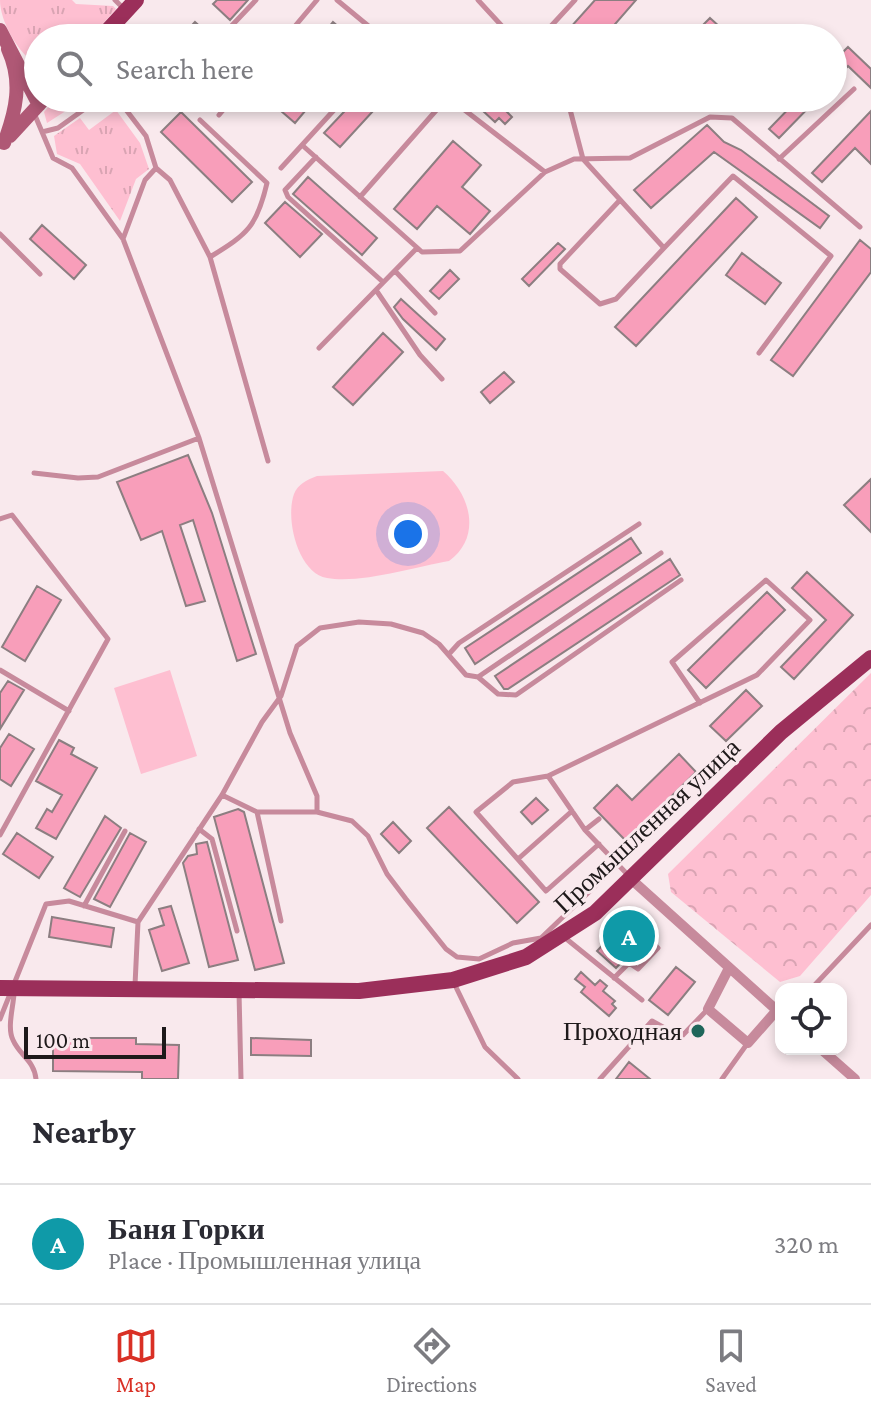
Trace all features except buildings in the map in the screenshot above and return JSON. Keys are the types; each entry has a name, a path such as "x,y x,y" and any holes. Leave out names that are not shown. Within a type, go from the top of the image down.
{"main road":[{"path":"112,24 123,3"},
{"name":"Промышленная улица","path":"7,989 359,991 453,980 526,957 564,936 632,880 781,732 871,658"}],"street":[{"path":"0,30 18,78 17,95 2,146"},
{"path":"8,49 24,62"},
{"path":"8,49 24,77"},
{"path":"2,146 32,112"},
{"path":"632,880 775,1007"},
{"path":"729,968 708,1009 748,1043 775,1016"},
{"path":"828,1055 855,1079"}],"lane":[{"path":"233,24 256,0"},
{"path":"297,24 317,0"},
{"path":"337,0 366,24"},
{"path":"478,0 500,24"},
{"path":"553,24 575,0"},
{"path":"847,96 854,89"},
{"path":"40,112 42,132 53,158 72,168 123,239 199,438 290,733 317,796 317,812"},
{"path":"42,132 58,128 80,112"},
{"path":"128,112 146,136 156,168 170,180 210,257 268,461"},
{"path":"281,168 332,112"},
{"path":"360,197 436,112"},
{"path":"466,112 545,172"},
{"path":"571,112 583,159 664,248"},
{"path":"779,159 829,112"},
{"path":"302,145 422,252 460,251 545,172 583,159 630,158 717,116 738,121 860,227"},
{"path":"200,120 267,183 258,218 232,244 210,257"},
{"path":"316,157 285,190 288,197 383,282"},
{"path":"123,239 145,180 156,168"},
{"path":"620,200 560,264 560,269 600,304 616,299 733,176 831,256 759,353"},
{"path":"0,234 40,274"},
{"path":"319,348 417,248"},
{"path":"395,271 435,313"},
{"path":"376,290 412,344 442,379"},
{"path":"34,473 98,477 199,438"},
{"path":"0,519 12,515 108,639 0,835"},
{"path":"449,654 459,643 639,524"},
{"path":"478,677 661,553"},
{"path":"135,990 138,922 222,795 262,722 281,696 297,646 320,628 359,622 391,624 423,633 449,654 466,675 478,677 498,694 516,695 681,580"},
{"path":"599,844 546,891 476,812 513,782 548,776 700,703 757,675 810,620 766,580 672,662 700,703"},
{"path":"0,670 69,711"},
{"path":"548,776 585,830 632,880"},
{"path":"222,795 257,812 317,812 352,821 368,836 387,874 446,949 457,957 479,959 513,943 541,938 614,868"},
{"path":"518,859 572,811"},
{"path":"257,812 281,921"},
{"path":"585,830 599,819"},
{"path":"199,829 212,839 237,931"},
{"path":"84,906 125,831"},
{"path":"0,1019 7,989 46,904 57,900 138,922"},
{"path":"817,983 871,925"},
{"path":"564,936 642,1000"},
{"path":"614,978 629,963 638,969 658,948 650,940"},
{"path":"453,980 485,1047 518,1079"},
{"path":"7,989 11,1031 20,1050 30,1060 36,1079"},
{"path":"239,991 241,1079"},
{"path":"600,1079 652,1021 681,1037 708,1009"},
{"path":"722,1079 748,1043"}],"green space":[{"path":"0,0 72,0 76,4 113,6 116,9 103,24 24,24 24,54 12,37"},
{"path":"44,112 64,112 47,123"},
{"path":"117,112 140,143 149,169 136,179 120,221 80,164 57,154 54,136 80,118 89,130"},
{"path":"443,471 460,492 469,516 466,540 449,561 371,577 340,579 317,574 301,556 291,517 294,494 306,481 317,476"},
{"path":"170,670 197,756 141,774 114,688"},
{"path":"871,673 871,895 800,976 780,982 671,892 668,874"}],"place":[{"name":"Баня Горки","path":"629,936"},
{"name":"Проходная","path":"698,1031"}]}
